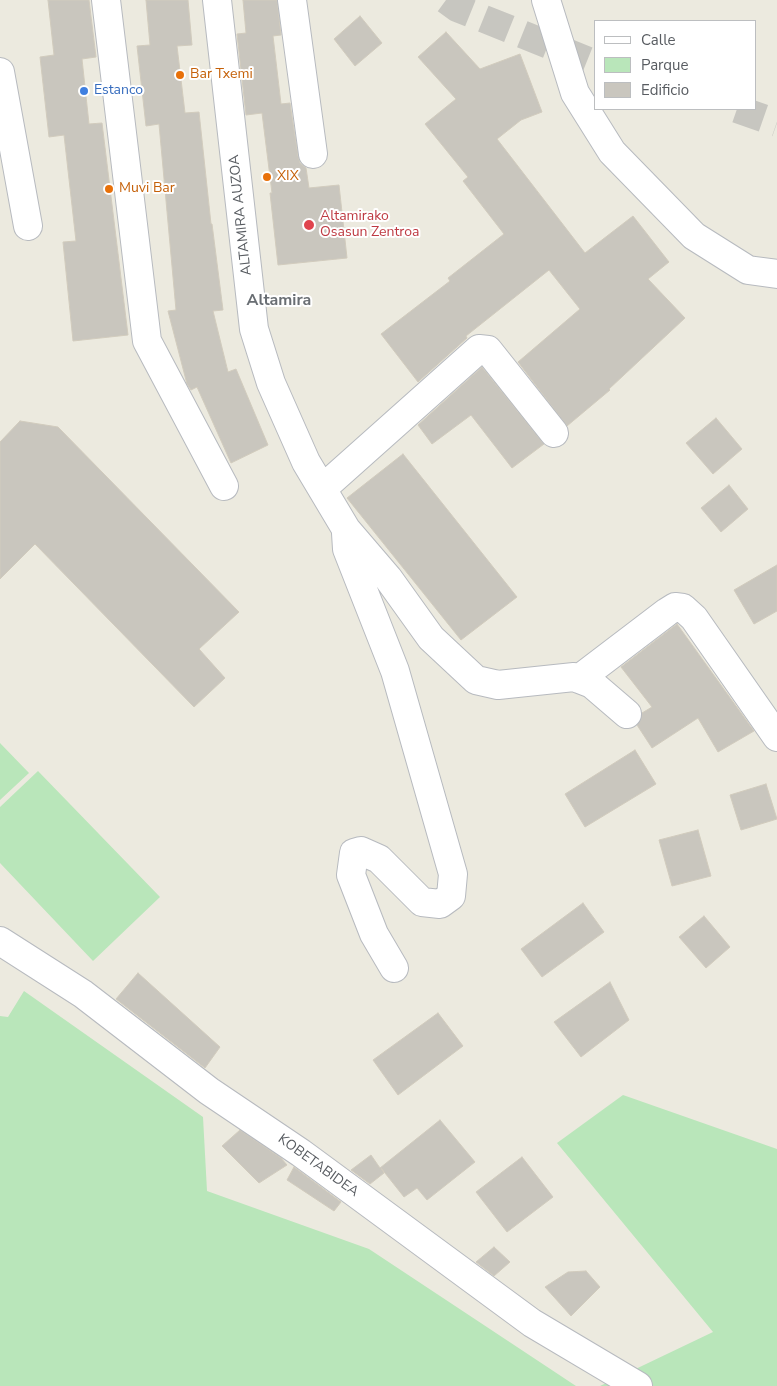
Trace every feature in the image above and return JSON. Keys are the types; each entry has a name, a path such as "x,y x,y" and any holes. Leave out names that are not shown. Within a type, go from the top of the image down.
{"street":[{"path":"106,0 147,341 224,486"},
{"name":"ALTAMIRA AUZOA","path":"217,0 254,329 271,383 306,462 346,529"},
{"path":"292,0 313,154"},
{"path":"546,0 575,93 612,152 694,236 748,270 777,274"},
{"path":"0,72 28,226"},
{"path":"322,489 479,349 488,350 554,433"},
{"path":"346,529 388,578 431,638 476,680 498,686 574,677 598,689 627,714"},
{"path":"346,529 347,549 396,671 453,874 451,896 440,904 422,902 379,859 361,851 354,853 351,874 374,934 394,968"},
{"path":"579,679 667,612 675,607 682,608 694,618 777,737"},
{"name":"KOBETABIDEA","path":"0,941 84,994 209,1091 302,1153 532,1323 638,1386"}],"green space":[{"path":"0,743 29,773 0,800"},
{"path":"38,771 160,897 93,961 0,863 0,807"},
{"path":"24,991 203,1117 207,1191 369,1249 576,1386 0,1386 0,1016 8,1017"},
{"path":"623,1095 777,1149 777,1386 600,1386 713,1332 557,1143"}],"building":[{"path":"48,0 89,0 96,57 82,59 89,124 102,123 128,335 73,341 63,242 76,241 64,135 49,137 40,57 54,55"},
{"path":"146,0 188,0 192,45 177,46 185,113 199,112 211,224 223,310 213,311 228,372 236,369 268,445 231,463 197,387 191,390 187,384 168,311 176,310 159,124 146,126 137,46 150,45"},
{"path":"243,0 277,0 281,35 273,36 281,104 290,103 298,156 300,163 306,168 309,188 339,185 347,258 278,265 270,193 272,193 262,113 246,115 237,34 246,33"},
{"path":"360,16 382,43 355,66 334,39"},
{"path":"446,32 480,69 520,54 542,112 521,120 497,139 585,253 633,216 669,262 648,279 685,318 610,390 567,426 518,362 580,309 549,270 466,336 467,338 418,382 381,334 450,281 448,278 504,234 463,181 468,177 425,124 456,99 418,57"},
{"path":"482,367 544,444 512,468 471,415 432,444 418,425"},
{"path":"716,418 742,449 713,474 686,443"},
{"path":"20,421 58,427 239,612 199,649 225,678 194,707 35,544 0,579 0,442"},
{"path":"403,454 517,597 461,640 347,498"},
{"path":"729,485 748,509 721,532 701,508"},
{"path":"777,565 777,611 754,624 734,590"},
{"path":"677,624 754,731 718,752 698,718 652,748 637,725 642,713 652,707 621,667"},
{"path":"635,750 656,784 585,827 565,794"},
{"path":"766,784 777,819 741,830 730,795"},
{"path":"698,830 711,876 672,886 659,840"},
{"path":"583,903 604,932 542,977 521,949"},
{"path":"704,916 730,947 706,968 679,937"},
{"path":"138,973 220,1047 205,1068 116,999"},
{"path":"610,982 629,1020 581,1057 554,1022"},
{"path":"438,1013 463,1046 398,1095 373,1060"},
{"path":"440,1120 475,1162 427,1200 417,1188 404,1197 381,1168 384,1173 370,1184 351,1170 371,1155 380,1168"},
{"path":"240,1130 281,1158 287,1165 259,1183 222,1146"},
{"path":"522,1157 553,1197 507,1232 476,1192"},
{"path":"294,1167 341,1202 334,1211 287,1180"},
{"path":"494,1247 510,1262 494,1276 476,1262"},
{"path":"586,1271 600,1287 571,1316 545,1287 568,1272"}],"tunnel":[{"path":"446,0 457,8 594,63"},
{"path":"740,110 777,123"}],"place":[{"name":"Bar Txemi","path":"180,75"},
{"name":"Estanco","path":"84,91"},
{"name":"XIX","path":"267,177"},
{"name":"Muvi Bar","path":"109,189"},
{"name":"Altamirako Osasun Zentroa","path":"309,225"}],"district":[{"name":"Altamira","path":"279,301"}]}
